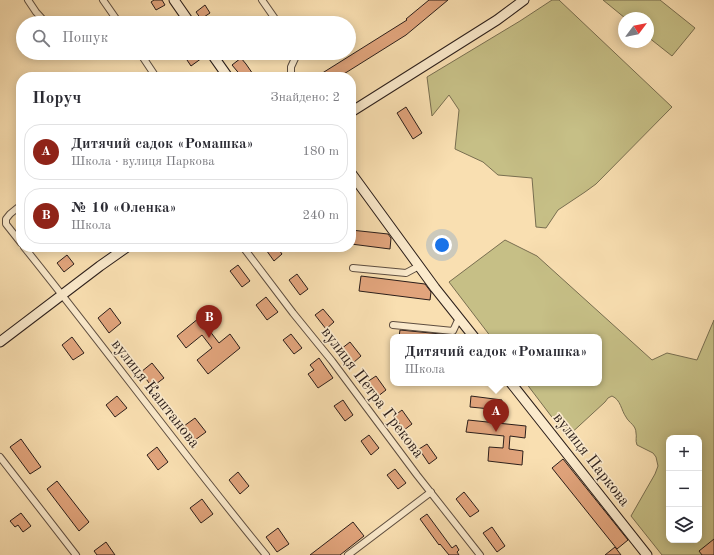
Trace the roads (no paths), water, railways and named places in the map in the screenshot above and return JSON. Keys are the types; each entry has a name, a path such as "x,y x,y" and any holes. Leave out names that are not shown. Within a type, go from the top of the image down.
{"street":[{"path":"28,0 40,16"},
{"path":"103,0 114,16"},
{"path":"174,0 185,16"},
{"path":"262,0 273,16"},
{"path":"356,109 497,20 524,0"},
{"path":"145,60 153,72"},
{"path":"216,60 224,72"},
{"path":"291,72 291,67 294,60"},
{"path":"356,180 419,266 472,334"},
{"path":"16,209 6,219 6,224 16,237"},
{"name":"вулиця Каштанова","path":"28,252 63,295 216,495 266,555"},
{"path":"0,342 120,252"},
{"name":"вулиця Петра Грекова","path":"247,252 480,555"},
{"path":"353,268 406,273 419,266"},
{"path":"393,325 452,330 459,318"},
{"name":"вулиця Паркова","path":"513,386 647,555"},
{"path":"0,457 76,555"},
{"path":"348,555 431,492"}],"place":[{"name":"№ 10 «Оленка»","path":"209,338"},
{"name":"Дитячий садок «Ромашка»","path":"496,432"}]}
